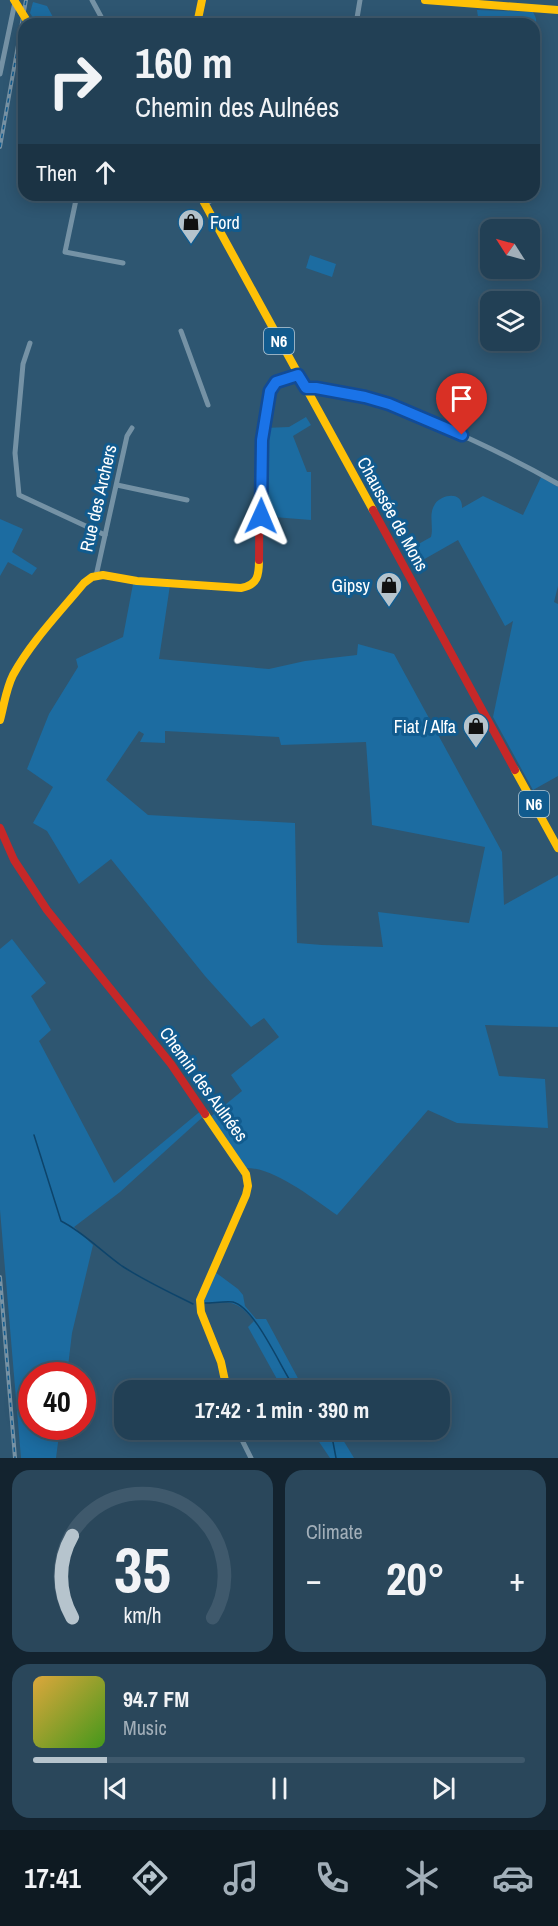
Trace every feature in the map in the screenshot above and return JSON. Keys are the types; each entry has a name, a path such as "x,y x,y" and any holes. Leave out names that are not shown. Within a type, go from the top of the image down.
{"street":[{"path":"92,0 102,18"},
{"path":"198,18 202,0"},
{"path":"357,18 360,0"},
{"path":"424,0 558,10"},
{"path":"15,1 25,18"},
{"path":"0,74 15,1"},
{"path":"76,201 65,252 123,263"},
{"name":"Chaussée de Mons","path":"203,201 558,848"},
{"path":"205,204 210,201"},
{"path":"181,331 208,405"},
{"path":"30,343 22,364 15,453 19,495 105,535"},
{"path":"0,720 14,674 39,638 89,579 110,575 137,581 241,588 254,583 259,575 262,440 270,391 276,382 298,375"},
{"path":"306,388 345,393 389,404 475,441 558,484"},
{"name":"Rue des Archers","path":"96,576 127,436 132,428"},
{"path":"117,484 187,500"},
{"name":"Chemin des Aulnées","path":"0,828 14,860 34,892 149,1035 227,1143 246,1174 248,1186 246,1195 200,1300 201,1312 221,1362 225,1380"},
{"path":"242,1440 251,1458"}],"shaded area":[{"path":"33,2 47,6 53,18 33,18 30,13"},
{"path":"477,10 533,12 536,18 478,18"},
{"path":"60,16 72,16 72,18 56,18"},
{"path":"310,255 336,264 332,277 306,268"},
{"path":"306,417 311,425 293,436 307,472 311,472 311,520 261,516 264,428 289,427"},
{"path":"541,477 558,487 558,586 554,602 558,604 558,776 533,790 493,717 513,621 505,626 458,540 414,565 406,551 431,537 433,508 442,498 456,497 462,508 483,496 523,515"},
{"path":"0,519 23,529 12,552 37,568 32,575 8,562 0,576"},
{"path":"133,584 170,585 159,659 269,669 305,661 357,655 358,644 394,654 502,852 504,905 558,875 558,1027 485,1025 499,1076 545,1079 548,1128 457,1123 428,1110 337,1215 280,1178 267,1172 244,1168 209,1118 242,1091 231,1075 279,1037 264,1018 251,1027 205,976 111,859 79,884 47,831 33,823 53,787 27,769 49,714 78,667 76,659 123,637","holes":["139,731 144,734 140,742 165,743 165,731 279,737 281,745 366,742 372,825 485,847 469,923 378,912 383,947 297,943 295,823 148,815 106,780"]},
{"path":"12,939 46,983 31,996 51,1030 39,1041 114,1183 203,1109 206,1114 120,1192 74,1227 93,1245 72,1333 69,1362 18,1362 18,1423 0,1210 0,949"},
{"path":"211,1269 238,1289 243,1295 245,1306 256,1319 266,1319 299,1380 277,1380 248,1327 254,1321 241,1308 224,1302 200,1303"},
{"path":"19,1440 58,1440 56,1458 21,1458"},
{"path":"318,1440 343,1440 354,1458 330,1458"}],"waterway":[{"path":"34,1135 61,1221 122,1266 193,1304"},
{"path":"205,1303 233,1302 242,1307 259,1327 289,1380"},
{"path":"332,1440 336,1458"}],"railway":[{"path":"23,18 26,0"},
{"path":"0,147 18,45"},
{"path":"0,1277 15,1458"}],"traffic: slow":[{"path":"14,0 25,18"},
{"path":"198,18 202,0"},
{"path":"425,0 558,10"},
{"path":"203,201 373,510"},
{"path":"0,720 9,686 20,663 56,616 84,583 92,577 103,575 137,581 241,588 254,582 259,570 259,560"},
{"path":"515,770 558,848"},
{"path":"205,1114 246,1174 248,1186 200,1300 201,1312 221,1362 225,1380"}],"traffic: jam":[{"path":"259,560 260,468 269,400 276,382 298,375"},
{"path":"373,510 515,770"},
{"path":"0,828 14,860 47,910 171,1064 205,1114"}],"place":[{"name":"Ford","path":"191,245"},
{"name":"Gipsy","path":"389,608"},
{"name":"Fiat / Alfa","path":"476,749"}],"route":[{"path":"261,516 262,434 270,391 273,384 279,380 298,375 306,388 348,393 389,404 462,435"}]}
